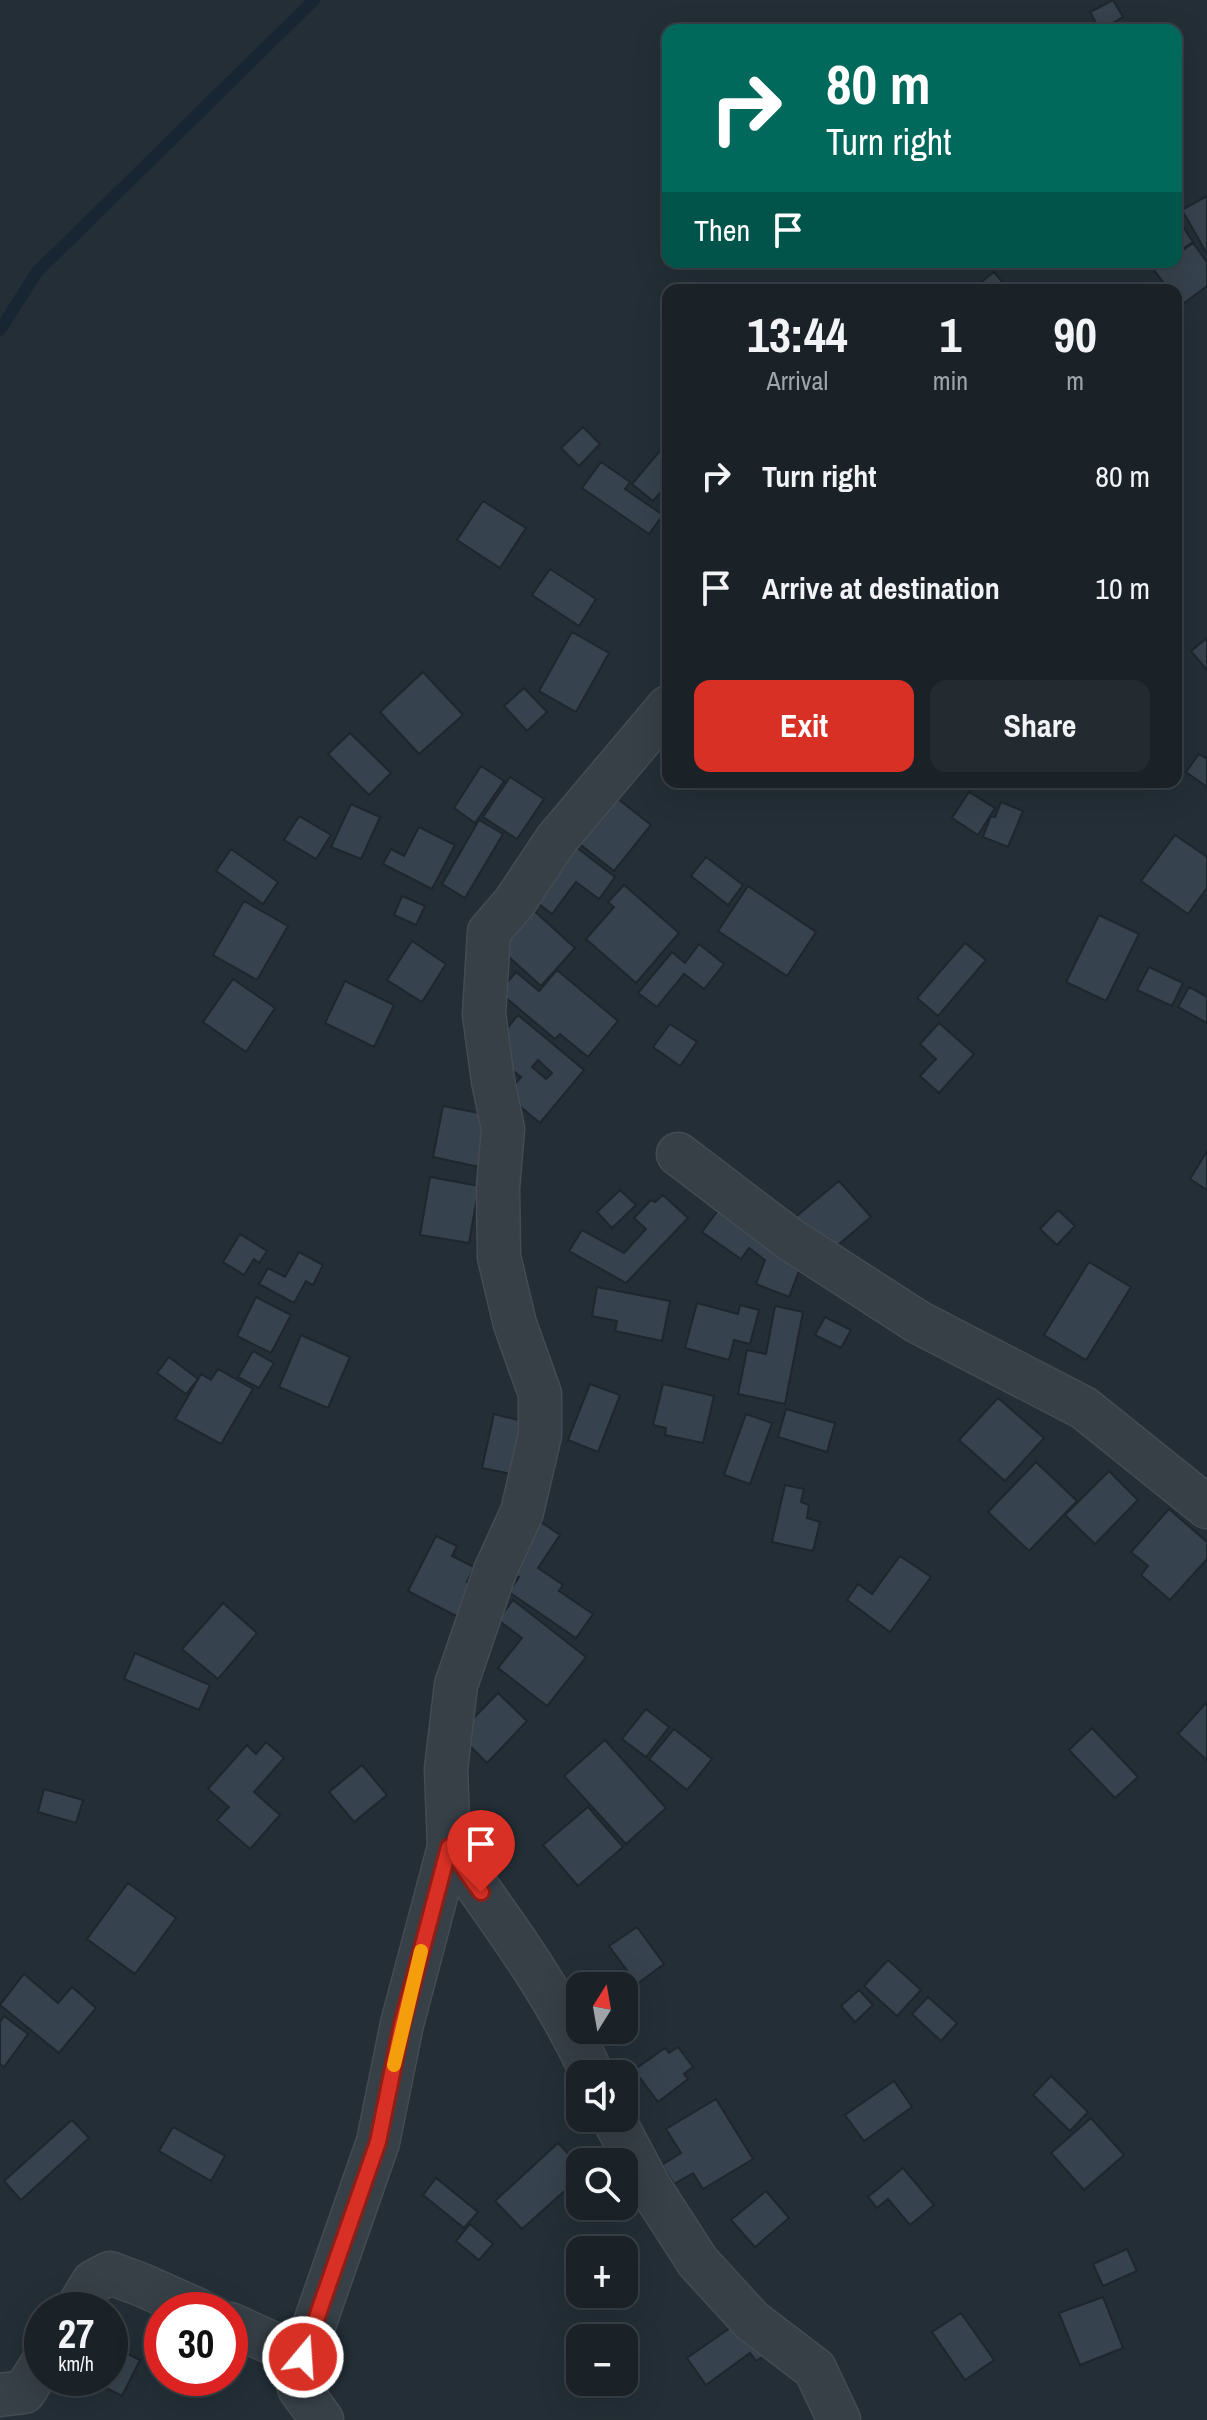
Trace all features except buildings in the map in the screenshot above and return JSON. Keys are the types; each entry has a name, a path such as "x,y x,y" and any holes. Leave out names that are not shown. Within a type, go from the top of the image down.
{"street":[{"path":"322,2420 299,2388 303,2357 378,2142 402,2024 449,1847 446,1769 456,1685 495,1571 522,1512 540,1435 540,1394 515,1324 499,1257 498,1188 503,1129 484,1014 489,932 514,903 556,840 662,714"},
{"path":"678,1154 791,1240 918,1322 1084,1408 1207,1507"},
{"path":"449,1847 530,1961 586,2060"},
{"path":"620,2132 649,2186 698,2262 752,2321 815,2369 839,2420"},
{"path":"87,2292 93,2282 110,2273 158,2292"},
{"path":"248,2332 303,2357"},
{"path":"0,2395 24,2392"}],"waterway":[{"path":"0,330 37,272 314,0"}],"slow traffic":[{"path":"394,2065 421,1951"}],"route":[{"path":"303,2357 378,2142 402,2024 449,1847 481,1892"}]}
